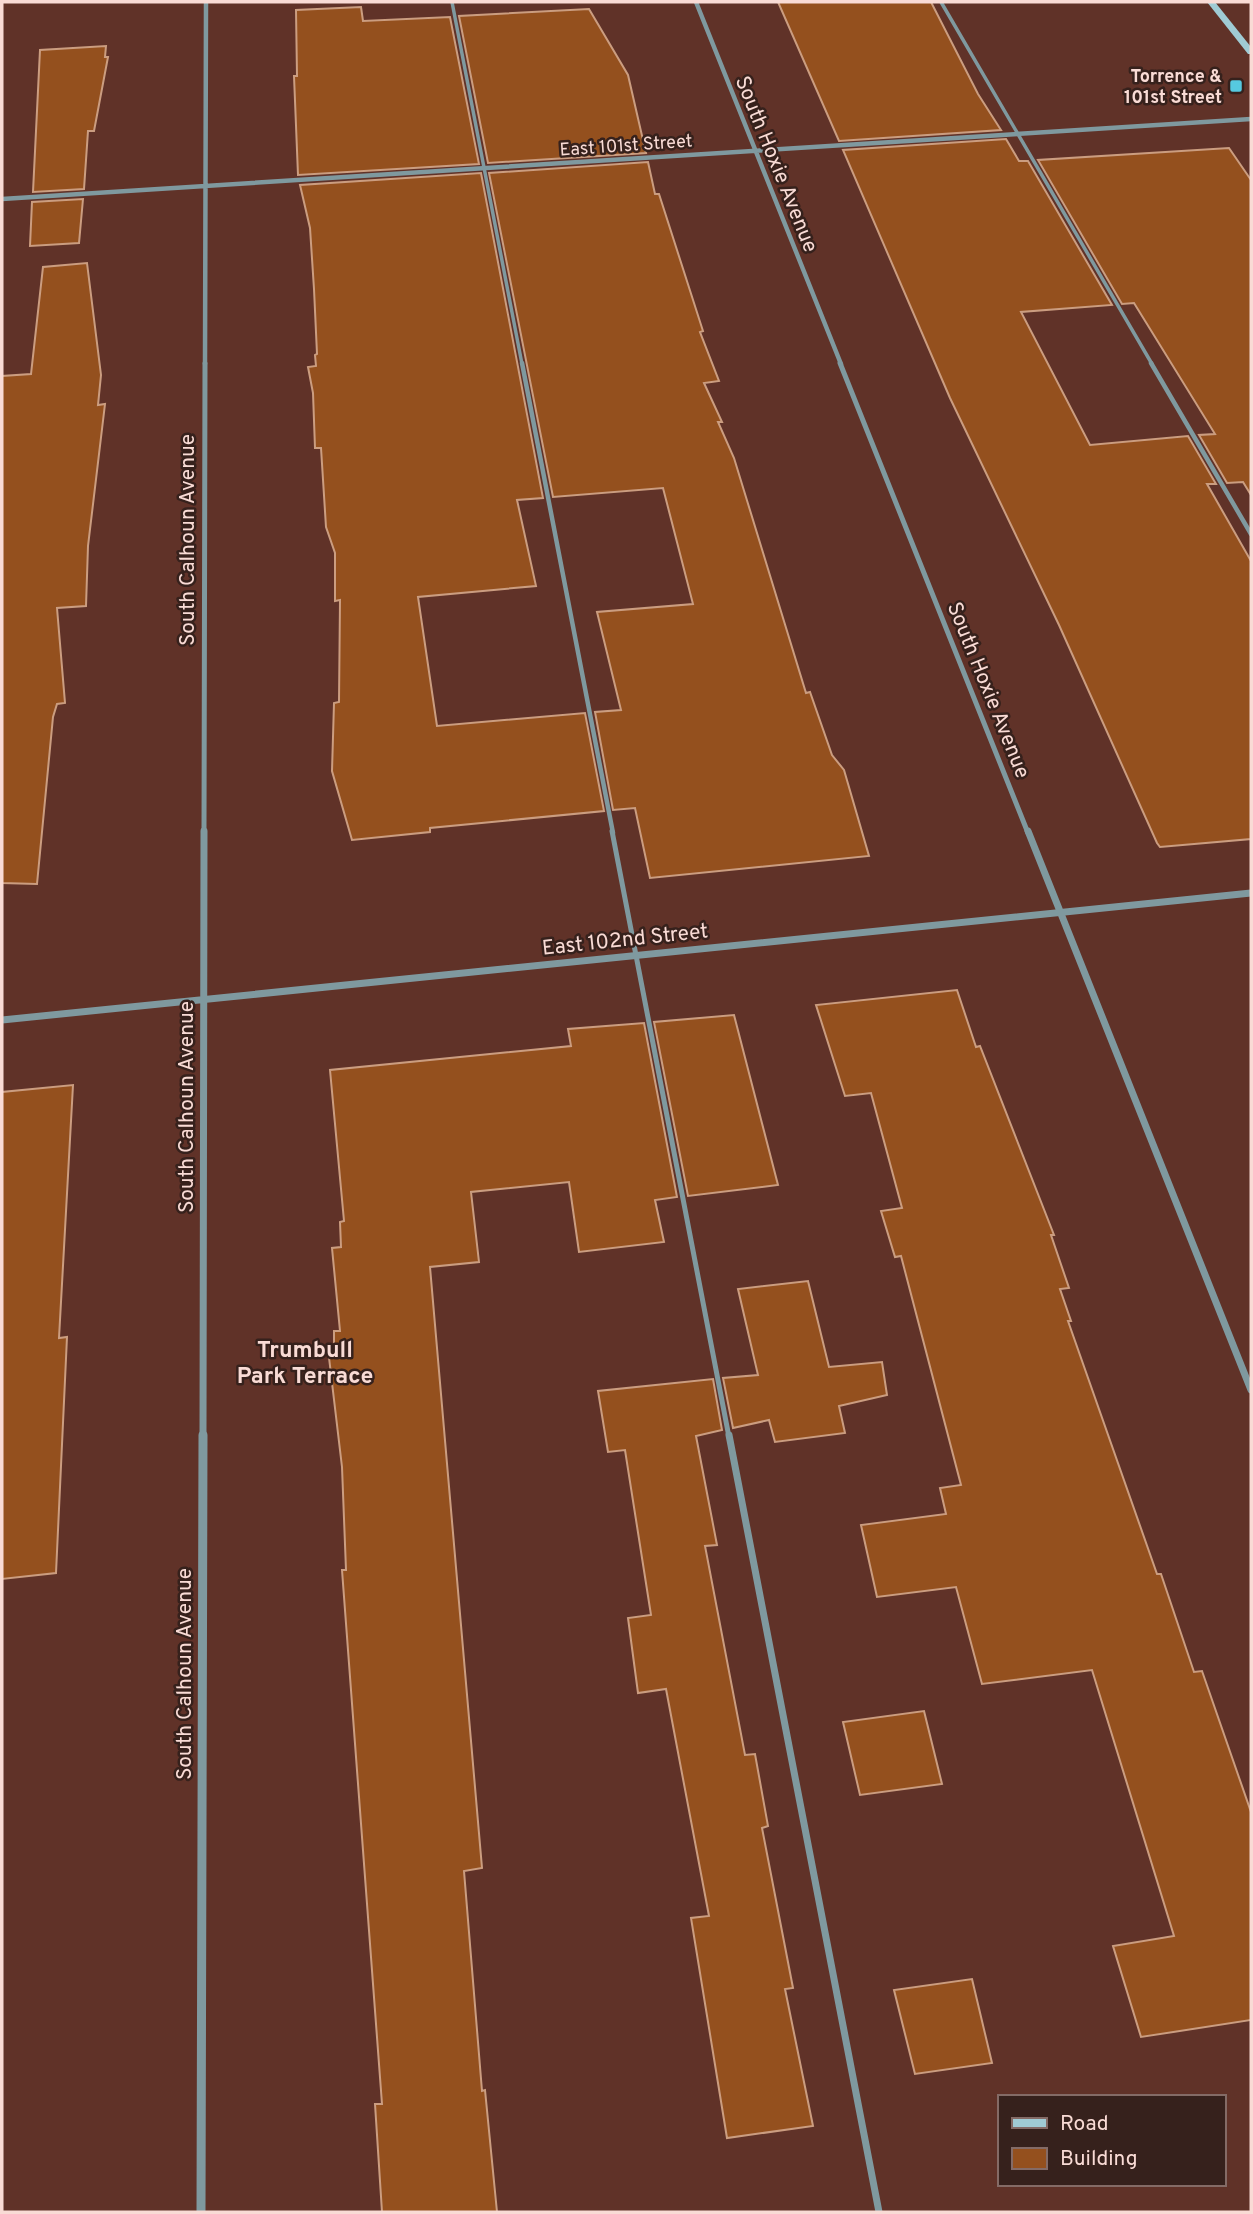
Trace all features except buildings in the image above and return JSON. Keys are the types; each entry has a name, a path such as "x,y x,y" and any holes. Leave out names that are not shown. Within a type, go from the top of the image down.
{"main road":[{"path":"1211,2 1251,52"}],"street":[{"name":"South Calhoun Avenue","path":"201,2212 206,2"},
{"name":"South Hoxie Avenue","path":"696,2 1251,1390"},
{"name":"East 101st Street","path":"2,199 1251,119"},
{"name":"East 102nd Street","path":"2,1020 1251,893"}],"lane":[{"path":"452,2 879,2212"},
{"path":"941,2 1251,534"}],"place":[{"name":"Torrence & 101st Street","path":"1236,86"}],"district":[{"name":"Trumbull Park Terrace","path":"305,1362"}]}
